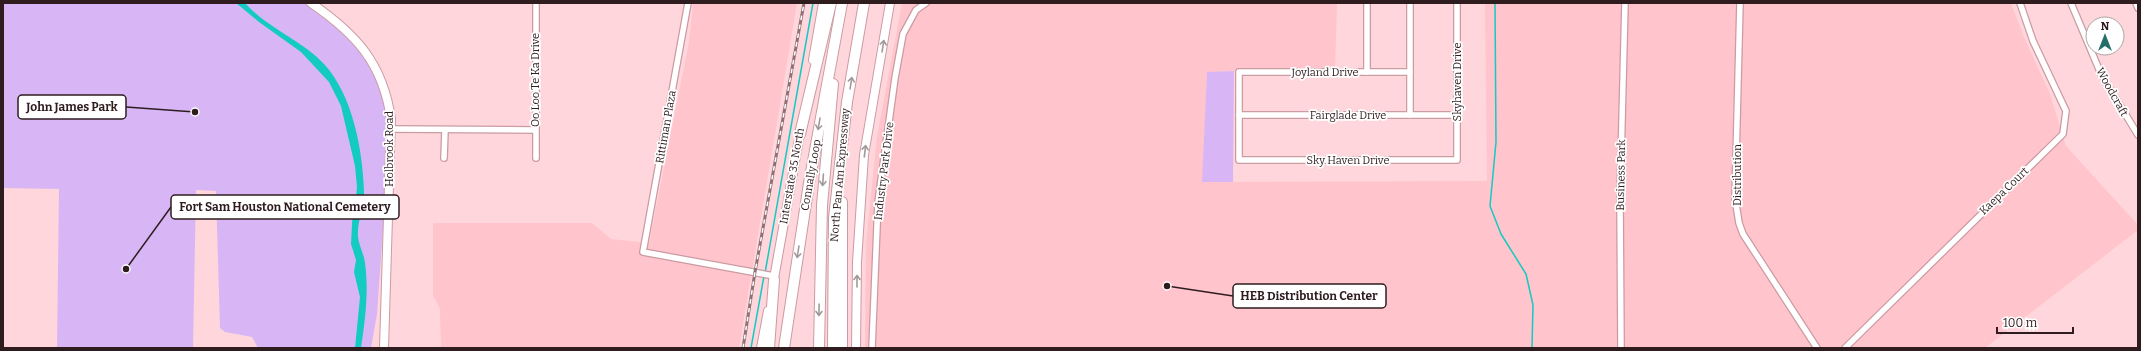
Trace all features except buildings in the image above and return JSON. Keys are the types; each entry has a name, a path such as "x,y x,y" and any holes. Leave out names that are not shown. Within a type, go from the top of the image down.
{"highway":[{"path":"800,134 831,3"},
{"name":"Connally Loop","path":"784,348 809,183 842,3"},
{"name":"North Pan Am Expressway","path":"819,348 824,172 833,88 847,3"},
{"name":"North Pan Am Expressway","path":"833,348 834,218 844,136 864,3"},
{"path":"842,348 840,279 844,136"},
{"path":"769,276 769,348"}],"main road":[{"name":"Holbrook Road","path":"314,3 359,41 371,60 383,86 389,107 390,129 384,348"},
{"name":"Interstate 35 North","path":"761,348 769,276 800,134 823,3"},
{"path":"856,348 857,262 864,155 890,3"}],"street":[{"name":"Oo Loo Te Ka Drive","path":"536,3 536,158"},
{"name":"Rittiman Plaza","path":"688,3 643,252 769,276"},
{"name":"Industry Park Drive","path":"872,348 878,202 895,78 903,34 916,10 926,3"},
{"path":"1367,3 1367,72"},
{"path":"1410,3 1410,115"},
{"name":"Skyhaven Drive","path":"1457,3 1457,160"},
{"name":"Business Park","path":"1621,348 1620,200 1625,3"},
{"name":"Distribution","path":"1740,3 1735,198 1739,223 1752,250 1817,348"},
{"name":"Kaepa Court","path":"1845,348 2063,134 2066,111 2033,42 2020,3"},
{"name":"Woodcraft","path":"2072,3 2077,20 2101,74 2138,134"},
{"path":"2136,3 2138,8"},
{"name":"Joyland Drive","path":"1239,115 1239,72 1410,72"},
{"name":"Fairglade Drive","path":"1239,115 1457,115"},
{"name":"Sky Haven Drive","path":"1239,115 1239,160 1457,160"},
{"path":"390,129 535,130"},
{"path":"444,130 444,158"}],"shaded area":[{"path":"3,3 310,3 354,36 386,96 390,129 377,314 371,348 258,348 252,337 225,332 220,328 216,191 196,190 193,348 57,348 59,189 3,188"},
{"path":"693,3 797,3 739,348 441,348 440,309 433,295 433,223 592,223 611,239 649,243 689,42"},
{"path":"902,3 1337,3 1335,69 1207,72 1203,182 1487,181 1485,3 2011,3 2023,35 2050,94 2066,146 2138,225 2138,230 1985,348 865,348 866,243 877,137"},
{"path":"1234,71 1233,182 1202,182 1207,72"}],"water":[{"path":"236,3 245,3 264,20 305,48 324,64 342,91 349,108 359,142 364,192 358,231 358,237 364,256 367,284 361,348 355,348 360,297 354,272 356,260 351,244 353,205 357,187 355,166 341,106 329,82 301,52 259,22"}],"waterway":[{"path":"765,273 813,3"},
{"path":"1495,3 1496,142 1490,206 1501,234 1526,274 1533,305 1532,348"},
{"path":"751,348 764,276"}],"railway":[{"path":"743,348 755,272 804,3"}],"place":[{"name":"John James Park","path":"195,112"},
{"name":"Fort Sam Houston National Cemetery","path":"126,269"},
{"name":"HEB Distribution Center","path":"1167,286"}]}
